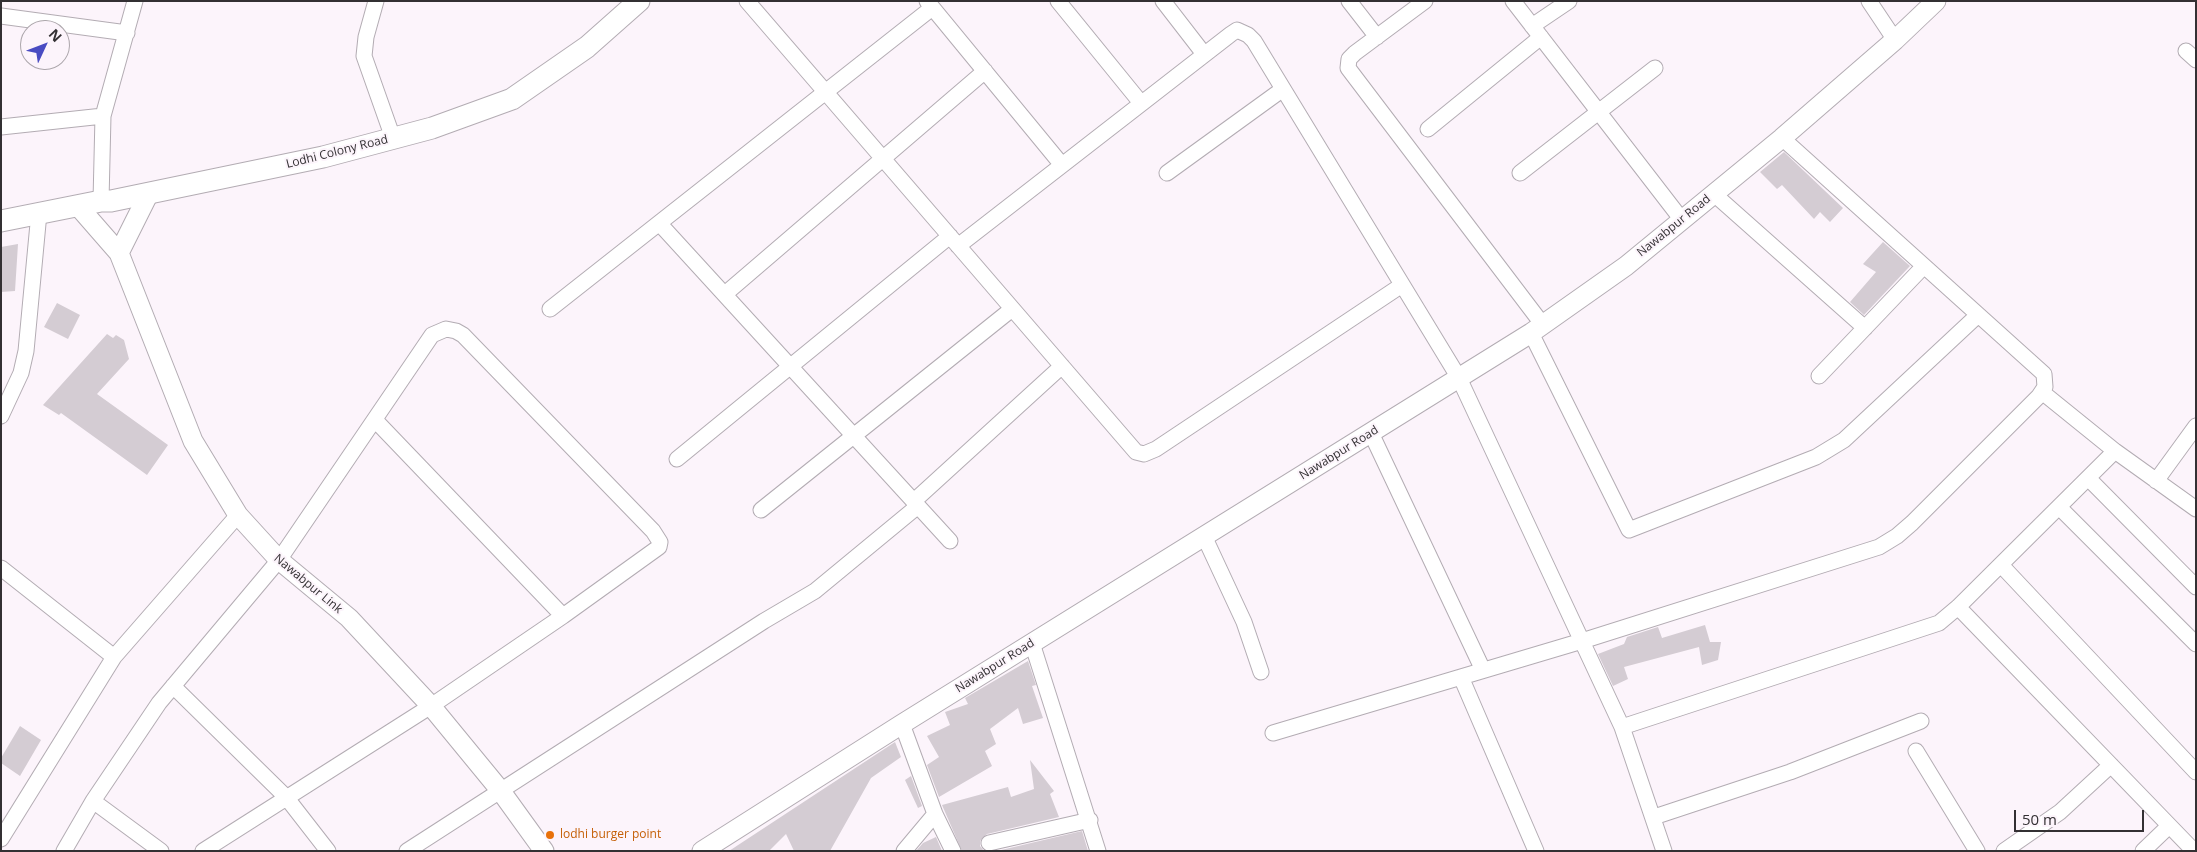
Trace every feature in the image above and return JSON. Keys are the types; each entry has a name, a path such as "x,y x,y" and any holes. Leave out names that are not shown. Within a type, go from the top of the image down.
{"main road":[{"name":"Lodhi Colony Road","path":"1,221 101,201 111,201 323,157 432,128 512,99 587,46 639,1"}],"street":[{"path":"101,201 103,116 135,1"},
{"path":"376,1 366,37 364,56 394,138"},
{"path":"747,1 1136,452 1144,454 1156,449 1402,285"},
{"path":"1058,1 1141,103"},
{"path":"1163,1 1204,54"},
{"path":"1349,1 1376,37"},
{"path":"1425,1 1355,52 1349,59 1348,68 1537,329 1629,530 1816,456 1844,440 1978,314"},
{"path":"1513,1 1682,220"},
{"path":"1428,129 1569,1"},
{"path":"1869,1 1895,40"},
{"name":"Nawabpur Road","path":"702,851 902,724 1537,329 1626,266 1714,194 1895,40 1936,1"},
{"path":"550,309 825,92 929,4 1062,165"},
{"path":"1,16 127,33"},
{"path":"677,459 791,367 954,241 1062,165 1231,34 1237,30 1242,31 1254,41 1459,378 1622,727 1664,851"},
{"path":"1520,173 1655,68"},
{"path":"725,294 985,72"},
{"path":"1167,173 1283,89"},
{"path":"1,127 103,116"},
{"path":"1273,733 1582,641 1879,547 1897,536 1912,523 2042,392 2045,387 2044,374 1782,138"},
{"path":"119,253 149,193"},
{"path":"1714,194 1865,328"},
{"name":"Nawabpur Link","path":"78,206 119,253 193,441 238,516 279,560 349,618 431,706 500,790 544,851"},
{"path":"1,416 21,372 26,351 39,213"},
{"path":"659,223 950,541"},
{"path":"1819,376 1924,266"},
{"path":"761,510 1012,309"},
{"path":"64,851 93,802 173,686 279,560 376,421 432,335 446,329 456,331 463,335 653,531 660,542 655,552 431,706 203,851"},
{"path":"407,851 764,621 815,591 916,504 1062,366"},
{"path":"2042,392 2115,451 2196,508"},
{"path":"376,421 563,616"},
{"path":"2156,481 2196,426"},
{"path":"1371,433 1483,670"},
{"path":"1622,727 1939,623 2001,565 2115,451"},
{"path":"2088,478 2196,586"},
{"path":"2059,507 2196,644"},
{"path":"1,839 114,657 238,516"},
{"path":"1204,536 1244,622 1261,672"},
{"path":"2001,565 2196,772"},
{"path":"1,568 114,657"},
{"path":"1958,607 2194,851"},
{"path":"1032,643 1090,820 1098,851"},
{"path":"1461,677 1536,851"},
{"path":"173,686 286,798 328,851"},
{"path":"1654,817 1790,772 1921,721"},
{"path":"902,724 934,814 953,851"},
{"path":"1916,751 1977,851"},
{"path":"2004,851 2060,812 2111,765"},
{"path":"93,802 161,851"},
{"path":"904,851 934,814"},
{"path":"989,843 1090,820"},
{"path":"2143,851 2170,826"}],"building":[{"path":"1784,152 1843,208 1830,222 1820,212 1814,219 1782,185 1777,189 1760,172"},
{"path":"1883,242 1910,266 1864,315 1850,302 1876,272 1863,264"},
{"path":"18,244 15,291 1,292 1,247"},
{"path":"57,303 80,315 68,339 44,327"},
{"path":"107,334 113,338 116,335 124,340 129,359 97,394 168,445 147,475 61,413 59,415 43,405"},
{"path":"1705,625 1710,642 1721,642 1718,660 1702,665 1699,647 1624,667 1628,679 1613,686 1598,654 1624,644 1627,637 1658,627 1662,638"},
{"path":"1028,661 1036,685 1032,686 1043,718 1023,724 1018,708 990,729 996,744 985,751 992,766 939,797 927,765 939,757 927,736 950,725 945,712 968,704 965,698"},
{"path":"20,726 41,740 20,776 1,763 1,758"},
{"path":"895,742 901,757 871,778 830,851 794,851 786,834 769,851 729,851"},
{"path":"1030,760 1054,791 1050,794 1059,817 987,834 980,841 980,846 984,851 962,851 942,805 1008,787 1011,797 1034,789"},
{"path":"911,776 922,806 918,808 905,780"},
{"path":"1082,831 1088,851 997,851"},
{"path":"936,837 942,851 916,851 923,843"}],"place":[{"name":"lodhi burger point","path":"550,835"}]}
